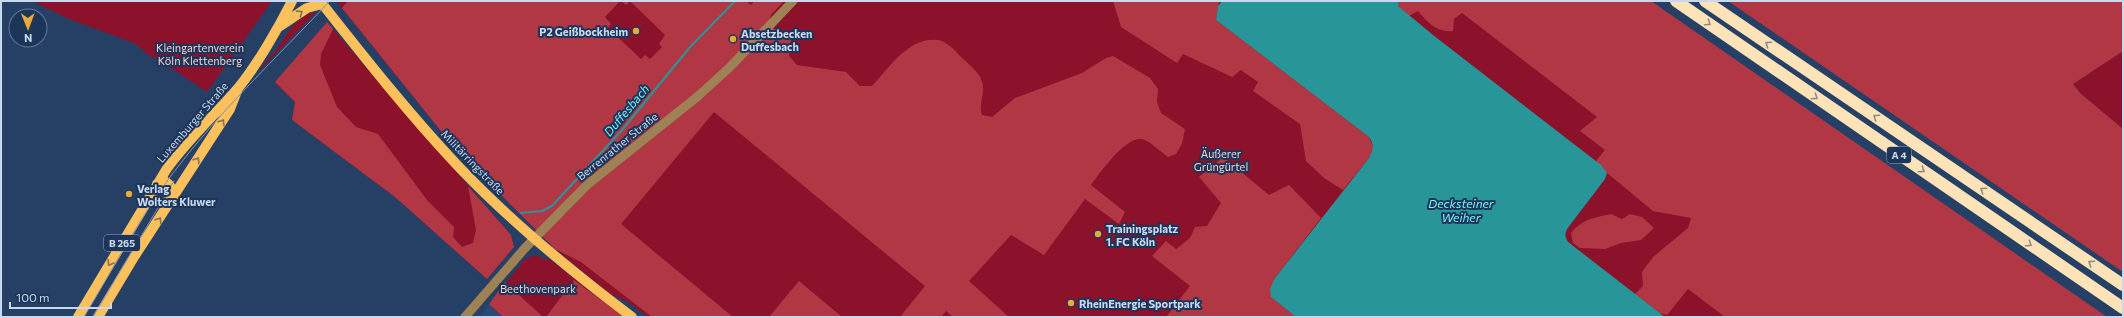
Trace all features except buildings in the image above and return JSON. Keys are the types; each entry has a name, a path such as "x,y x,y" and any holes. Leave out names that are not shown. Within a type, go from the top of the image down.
{"highway":[{"name":"A 4","path":"1676,1 2123,308"},
{"name":"A 4","path":"1705,1 2123,285"}],"main road":[{"path":"286,12 287,1"},
{"name":"Luxemburger Straße","path":"78,317 157,184 176,156 238,87 279,27 292,1"},
{"path":"279,27 307,8 321,3"},
{"name":"Militärringstraße","path":"321,3 364,58 467,175 534,238 632,317"},
{"name":"Luxemburger Straße","path":"98,317 134,257 230,109 238,87"},
{"path":"157,184 166,182 171,186 172,190 168,206"}],"street":[{"name":"Berrenrather Straße","path":"465,317 534,238 587,186 697,97 730,67 793,1"}],"shaded area":[{"path":"489,304 503,317 479,317"}],"green space":[{"name":"Kleingartenverein Köln Klettenberg","path":"32,1 272,1 207,92 158,59 150,56 134,43 69,19"},
{"name":"Äußerer Grüngürtel","path":"336,1 1648,1 2105,317 648,317 628,302 610,294 555,249 457,151"},
{"path":"348,1 620,1 605,17 611,24 608,28 641,59 645,55 650,59 662,47 659,44 665,35 630,1 746,1 751,5 754,1 784,1 771,15 769,25 791,40 789,56 797,65 846,72 860,86 872,86 893,62 909,48 928,40 938,40 944,42 956,51 979,75 983,86 981,107 982,115 992,117 1015,98 1082,73 1106,58 1113,56 1150,78 1158,89 1157,102 1161,113 1185,129 1182,144 1176,154 1168,157 1145,140 1136,140 1128,143 1121,149 1091,185 1125,212 1119,224 1085,199 1044,255 1011,235 969,281 1009,317 953,317 946,311 941,317 900,317 925,286 714,112 621,224 733,317 652,317 581,262 555,249 457,151 342,8"},
{"path":"621,1 630,1 626,5"},
{"path":"1113,1 1219,1 1216,20 1369,137 1374,149 1369,158 1343,190 1324,178 1306,161 1300,124 1253,91 1258,82 1241,70 1232,77 1183,54 1177,63 1121,27"},
{"path":"1399,1 1651,1 2107,317 1725,317 1688,289 1667,315 1660,313 1635,294 1643,286 1642,272 1653,257 1688,228 1691,218 1653,211 1607,173 1596,161 1605,150 1580,131 1597,117 1462,13 1454,19 1453,31 1447,31 1433,26 1418,11 1409,16 1398,6"},
{"path":"1728,1 2123,1 2123,51 2073,84 2080,93 2123,129 2123,272"},
{"path":"316,12 261,69 260,69 298,20"},
{"path":"327,22 511,235 514,247 487,279 395,197 292,120 295,102 275,83"},
{"path":"327,22 333,29 321,54 320,65 337,107 356,127 378,134 427,200 454,227 453,237 462,247 473,243 476,230 468,186 511,235 514,247 487,279 395,197 292,120 295,102 275,82"},
{"path":"2123,51 2123,129 2080,93 2073,84"},
{"path":"1223,157 1269,195 1289,185 1321,218 1275,278 1271,297 1296,317 1166,317 1190,286 1152,256 1166,241 1176,249 1190,238 1195,227 1207,226 1221,203 1199,177"},
{"path":"1611,214 1622,219 1630,214 1642,217 1654,228 1641,240 1621,243 1605,249 1580,248 1573,243 1571,233 1579,225 1594,218"},
{"name":"Beethovenpark","path":"536,255 546,260 549,259 624,317 503,317 489,304 525,259"},
{"path":"574,280 624,317 546,317"},
{"path":"799,281 842,317 769,317"},
{"path":"505,282 543,317 503,317 489,304"}],"water":[{"name":"Decksteiner Weiher","path":"1222,1 1399,1 1398,6 1433,35 1601,165 1607,173 1605,179 1567,229 1567,240 1665,317 1296,317 1271,297 1270,289 1275,278 1369,158 1373,145 1369,137 1216,20 1218,6"}],"waterway":[{"name":"Duffesbach","path":"521,213 542,211 552,206 622,130 690,47 735,1"}],"tram line":[{"path":"84,317 149,208 173,173 229,106 330,1"},
{"path":"93,317 174,181"}],"place":[{"name":"P2 Geißbockheim","path":"636,31"},
{"name":"Absetzbecken Duffesbach","path":"733,39"},
{"name":"Verlag Wolters Kluwer","path":"129,194"},
{"name":"Trainingsplatz 1. FC Köln","path":"1098,234"},
{"name":"RheinEnergie Sportpark","path":"1071,303"}]}
